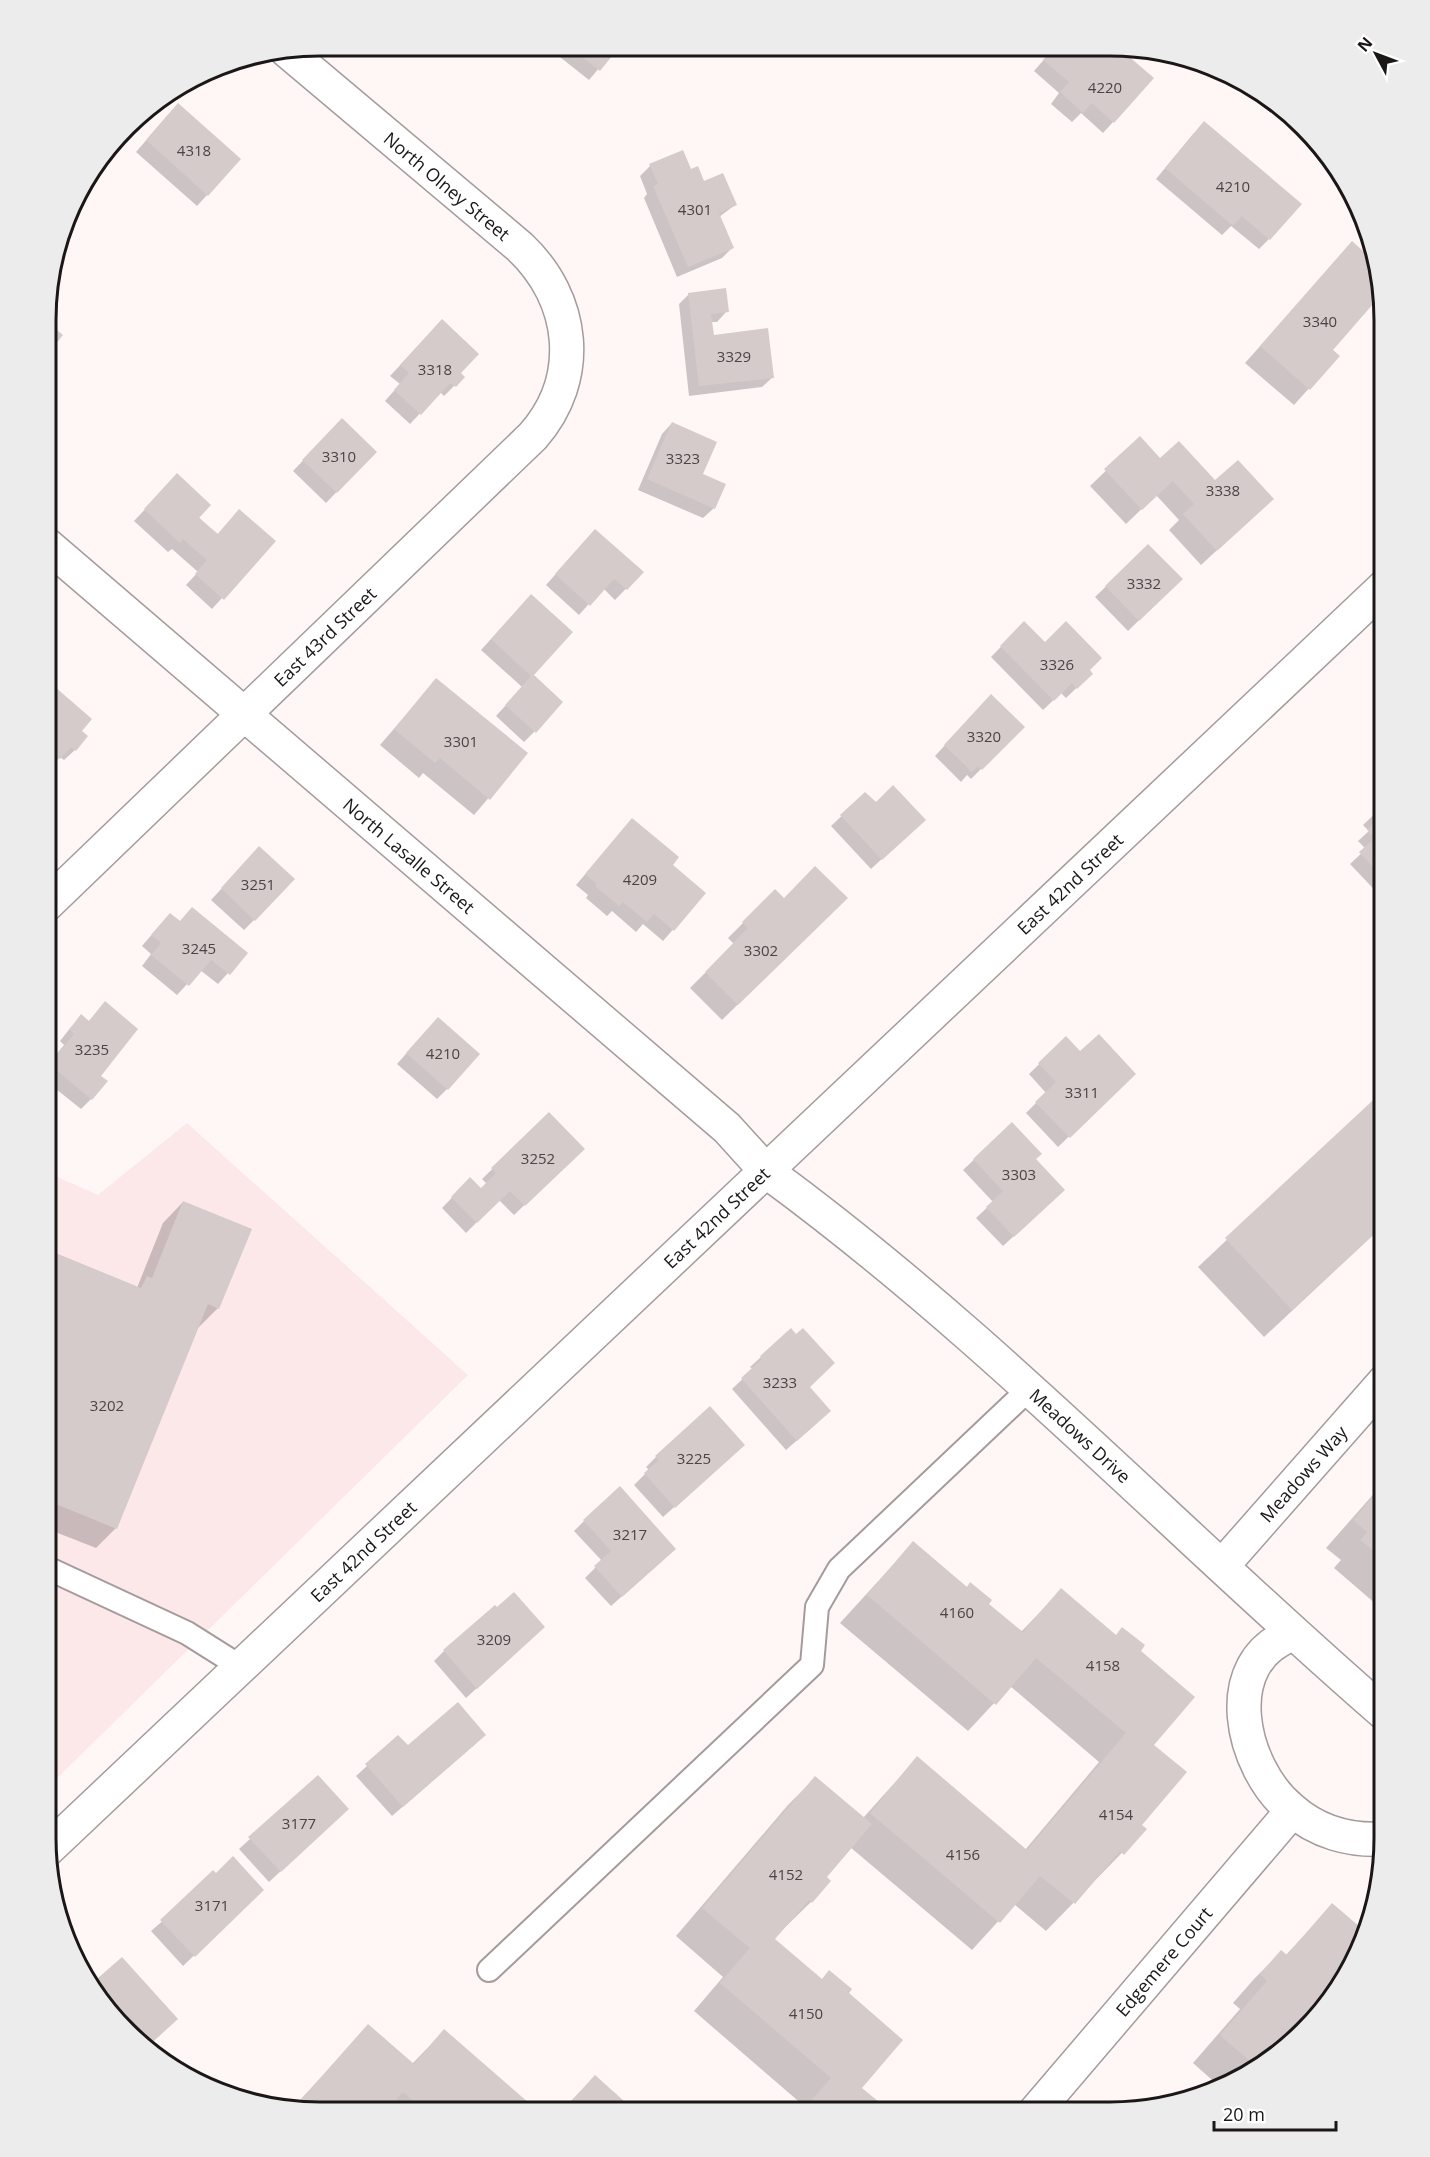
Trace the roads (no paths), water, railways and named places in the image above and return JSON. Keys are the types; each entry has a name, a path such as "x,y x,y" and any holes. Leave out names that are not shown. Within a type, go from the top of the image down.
{"street":[{"name":"North Olney Street","path":"294,57 529,256 550,283 563,315 566,347"},
{"name":"East 43rd Street","path":"56,895 533,436 547,420 561,391 566,347"},
{"name":"North Lasalle Street","path":"56,553 727,1128 766,1171"},
{"name":"East 42nd Street","path":"56,1842 1374,596"},
{"name":"Meadows Drive","path":"766,1171 819,1209 1030,1388 1293,1634 1374,1704"},
{"name":"Meadows Way","path":"1222,1566 1374,1392"},
{"path":"1293,1634 1276,1640 1249,1674 1244,1704 1252,1754 1267,1784 1292,1811 1323,1830 1339,1835 1374,1838"},
{"name":"Edgemere Court","path":"1044,2102 1292,1811"}],"lane":[{"path":"489,1970 812,1665 817,1607 839,1569 1030,1388"},
{"path":"56,1572 187,1633 241,1667"}]}
